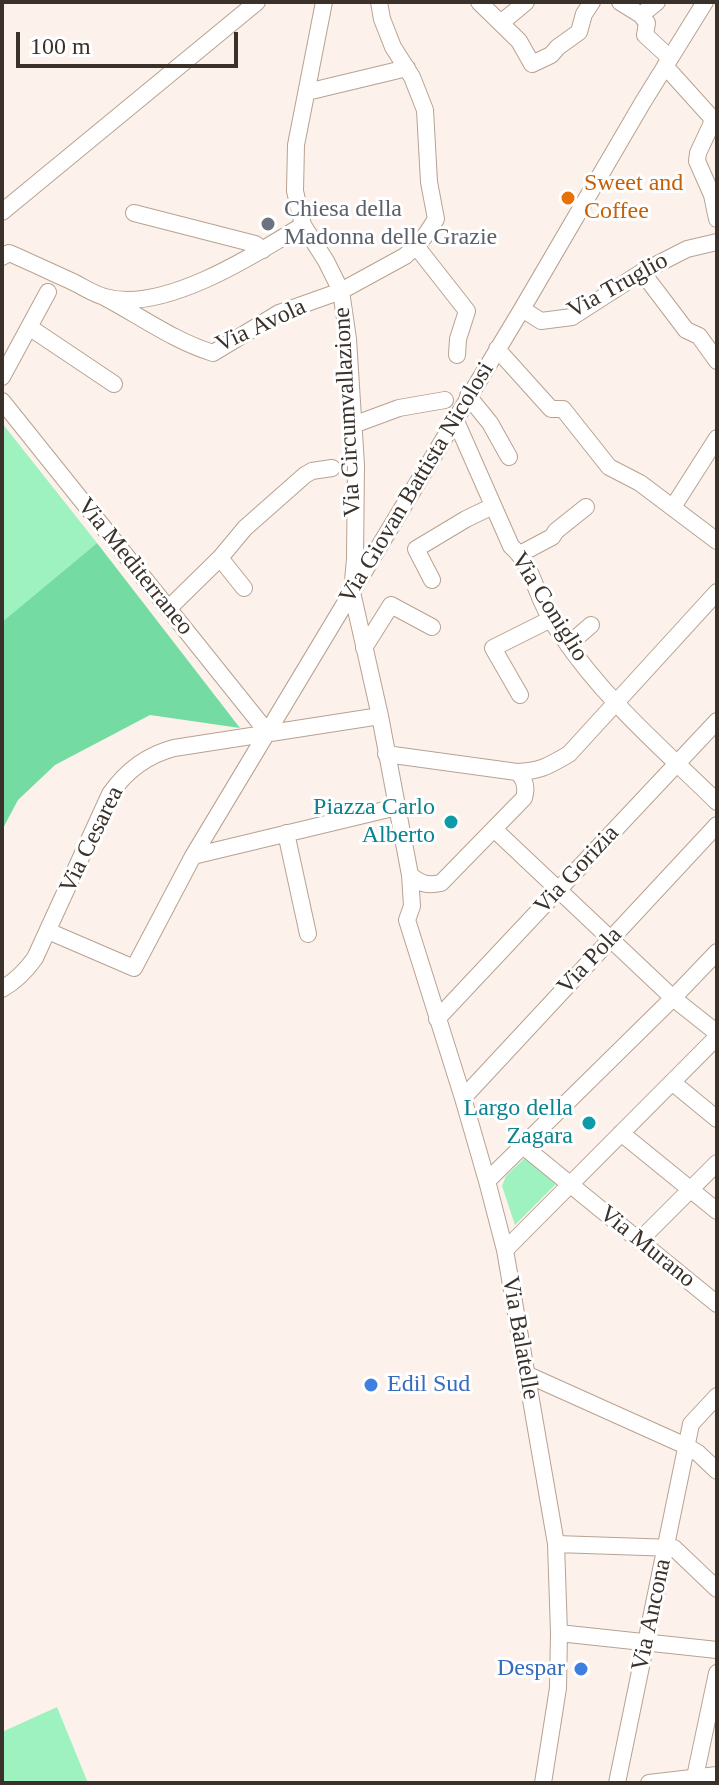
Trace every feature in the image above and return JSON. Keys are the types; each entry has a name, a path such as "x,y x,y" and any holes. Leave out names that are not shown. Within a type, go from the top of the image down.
{"street":[{"path":"2,212 257,2"},
{"name":"Via Circumvallazione","path":"324,2 296,145 297,204 303,225 341,291 348,339 356,465 352,592 380,716 392,808"},
{"path":"307,92 407,68 393,47 379,2"},
{"path":"479,2 519,41 532,64 551,55 579,32 584,14 592,2"},
{"path":"502,22 526,2"},
{"path":"620,2 641,15 647,23 645,35 711,117 713,128 698,153 697,161 712,195 717,219"},
{"path":"641,15 657,2"},
{"name":"Via Giovan Battista Nicolosi","path":"48,931 134,968 193,856 705,2"},
{"name":"Via Avola","path":"104,297 154,326 213,353 279,313 341,291 405,256 425,236 436,219 429,182 425,110 407,68"},
{"path":"134,213 255,244 263,250"},
{"path":"2,257 9,253 104,297 129,300 170,293 212,276 303,225"},
{"name":"Via Truglio","path":"522,309 541,321 572,317 642,272 687,249 717,242"},
{"path":"416,246 472,310 458,339 457,355"},
{"path":"642,272 686,330 699,336 717,361"},
{"path":"2,377 48,292"},
{"path":"29,327 114,384"},
{"path":"497,349 551,409 563,409 609,467 640,483 717,541"},
{"path":"468,396 490,423 509,457"},
{"path":"353,425 399,408 445,400"},
{"name":"Via Mediterraneo","path":"2,401 268,733"},
{"name":"Via Coniglio","path":"455,419 511,546 532,572 543,606 568,645 616,703 717,802"},
{"path":"673,507 717,438"},
{"path":"168,609 220,558 245,528 305,475 332,468"},
{"path":"432,580 416,549 493,506"},
{"path":"520,554 552,537 586,507"},
{"path":"220,558 244,588"},
{"path":"386,754 517,772 545,768 569,754 716,595"},
{"path":"364,648 391,605 432,627"},
{"path":"520,695 493,648 551,619"},
{"path":"568,645 591,625"},
{"name":"Via Cesarea","path":"2,989 25,972 35,958 110,794 124,776 137,766 162,751 380,716"},
{"name":"Via Gorizia","path":"437,1019 717,721"},
{"path":"412,906 498,832 524,798 524,782 517,772"},
{"path":"193,856 392,808"},
{"name":"Via Balatelle","path":"392,808 410,875 412,906 407,920 463,1098 505,1250 556,1544 558,1688 543,1783"},
{"name":"Via Pola","path":"463,1098 717,825"},
{"path":"498,832 717,1035 676,1085 573,1188 505,1250"},
{"path":"286,833 308,934"},
{"path":"410,875 420,883 441,883"},
{"path":"487,1181 717,952"},
{"path":"676,1085 717,1119"},
{"path":"625,1136 717,1211"},
{"name":"Via Murano","path":"523,1146 717,1304"},
{"path":"639,1241 717,1163"},
{"path":"528,1375 686,1446 717,1471"},
{"name":"Via Ancona","path":"617,1783 691,1424 717,1396"},
{"path":"556,1544 674,1548 717,1589"},
{"path":"559,1633 717,1650"},
{"path":"696,1780 717,1673"},
{"path":"649,1783 696,1780 717,1775"}],"green space":[{"path":"2,423 97,543 2,622"},
{"path":"97,543 240,728 150,715 55,765 18,800 2,830 2,622"},
{"path":"525,1158 556,1184 515,1225 502,1186 506,1176"},
{"path":"57,1707 88,1783 2,1783 2,1732"}],"place":[{"name":"Sweet and Coffee","path":"568,198"},
{"name":"Chiesa della Madonna delle Grazie","path":"268,224"},
{"name":"Piazza Carlo Alberto","path":"451,822"},
{"name":"Largo della Zagara","path":"589,1123"},
{"name":"Edil Sud","path":"371,1385"},
{"name":"Despar","path":"581,1669"}]}
